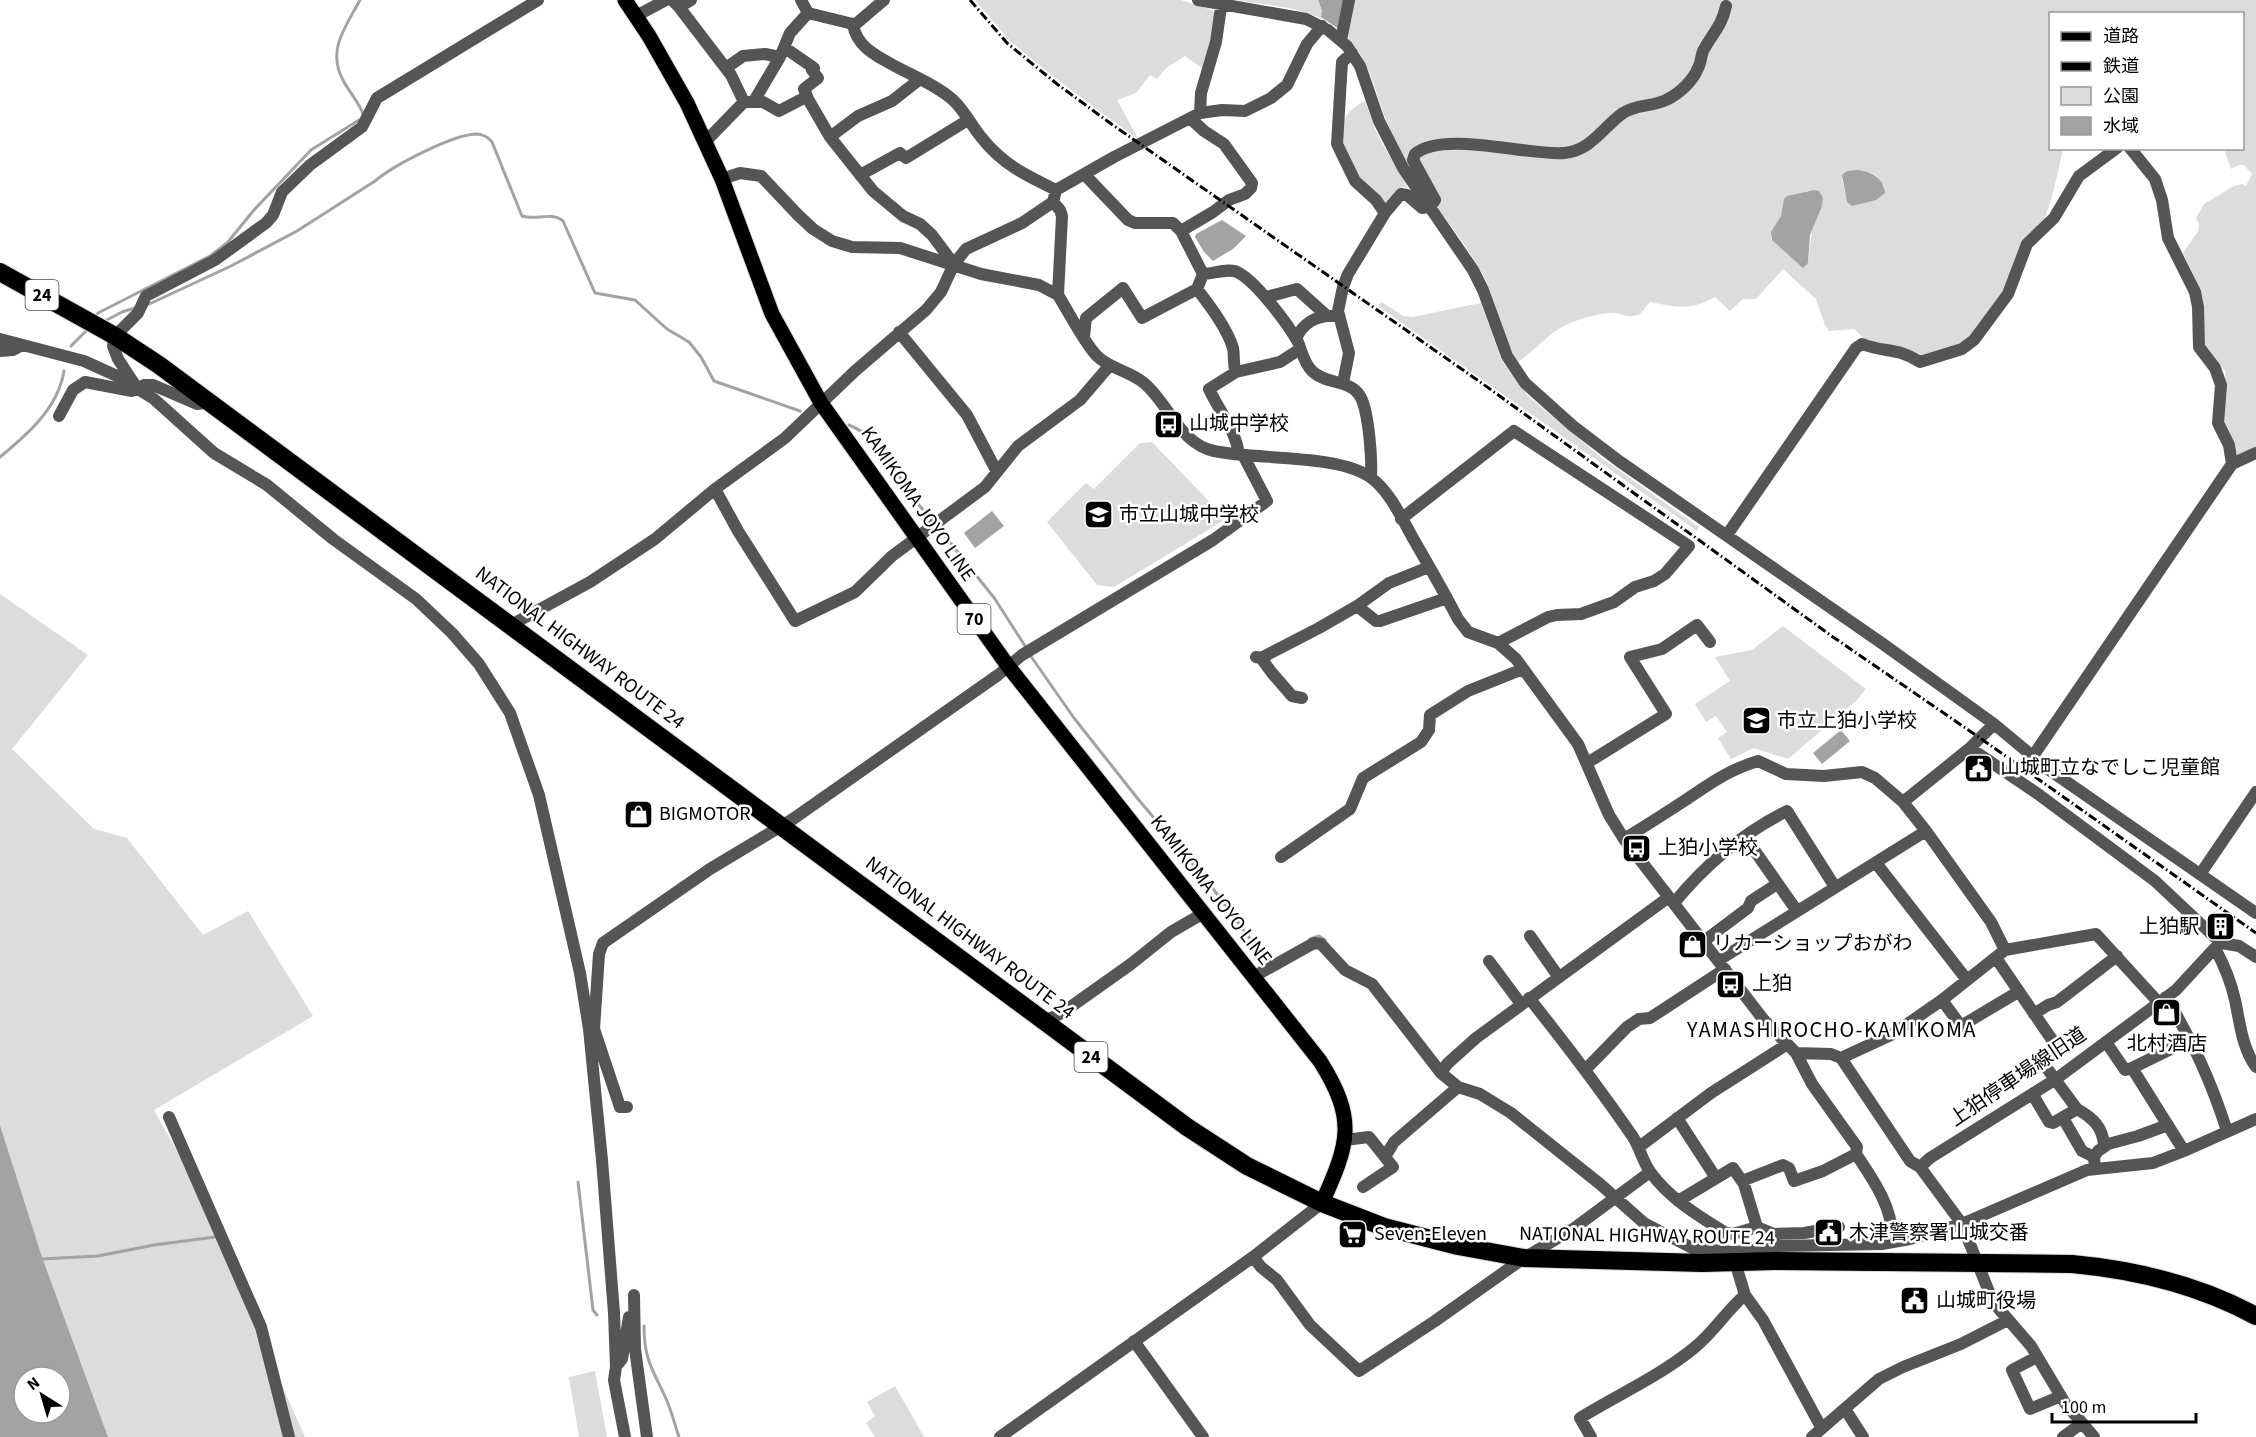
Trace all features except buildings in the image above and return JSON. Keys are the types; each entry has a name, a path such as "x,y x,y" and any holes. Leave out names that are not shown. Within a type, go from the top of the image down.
{"highway":[{"name":"NATIONAL HIGHWAY ROUTE 24","path":"0,272 110,333 211,402 1187,1127 1247,1166 1322,1203 1384,1227 1458,1246 1524,1258 1691,1263 1735,1262 1774,1247 1978,1264 2072,1264 2118,1269 2191,1287 2256,1316"}],"main road":[{"name":"KAMIKOMA JOYO LINE","path":"625,0 687,103 722,179 772,314 821,403 1008,666 1320,1061 1335,1086 1344,1111 1345,1140 1340,1163 1322,1203"}],"street":[{"path":"138,388 118,359 110,333 138,314 146,296 215,260 266,223 273,215 282,192 328,150 362,127 377,98 538,0"},
{"path":"636,16 671,2 691,0"},
{"path":"801,0 808,13 853,24 884,0"},
{"path":"1198,0 1222,2 1298,17 1322,26 1341,40 1352,52 1360,66 1379,121 1411,182 1473,270 1483,290 1507,356 1525,383 1573,426 1994,724 2048,770 2201,873 2256,913"},
{"path":"1341,40 1349,0"},
{"path":"671,2 726,68 749,101"},
{"path":"1181,231 1228,200 1245,194 1251,188 1252,183 1224,144 1204,131 1195,116 1216,42 1222,2"},
{"path":"1343,383 1349,353 1338,310 1348,274 1397,196 1404,194 1422,208 1430,207 1435,200 1414,163 1417,152 1436,146 1486,145 1550,154 1577,151 1587,146 1622,114 1642,104 1655,104 1666,100 1688,83 1696,75 1702,52 1723,21 1726,6"},
{"path":"705,142 749,101 782,52 790,33 808,13"},
{"path":"853,24 861,43 872,54 920,78 953,101 982,139 1007,164 1054,196 1062,216 1058,295"},
{"path":"511,625 590,582 655,539 715,489 785,438 934,302 954,264 966,249 1022,223 1084,174 1195,116 1252,109 1282,91 1310,39 1322,26"},
{"path":"726,68 743,56 782,52 814,68 812,70 818,78 804,89 807,99 830,137 873,191 903,216 920,224 932,235 954,264"},
{"path":"1352,52 1342,62 1337,144 1354,181 1376,200 1385,213"},
{"path":"830,137 858,116 892,101 920,78"},
{"path":"749,101 763,102 779,111 807,99"},
{"path":"860,175 900,153 906,158 968,120"},
{"path":"1727,535 1856,348 1862,344 1876,350 1899,350 1920,362 1969,345 2008,294 2027,244 2055,218 2079,176 2114,150"},
{"path":"2132,150 2155,179 2162,200 2168,238 2195,292 2199,347 2215,368 2221,385 2218,423 2229,445 2232,464"},
{"path":"722,179 740,173 761,176 813,229 832,241 852,247 900,248 981,274 1039,285 1058,295 1096,355 1110,366 1135,376 1145,384 1194,442 1212,451 1332,464 1348,467 1371,477 1384,491 1468,632 1497,643 1516,659 1569,730 1587,763 1609,815 1624,839 1763,1019 1791,1049 1812,1084 1857,1147 1856,1154 1880,1189 1893,1232 1891,1242"},
{"path":"1084,174 1128,220 1135,223 1173,223 1181,231 1203,274 1197,289 1142,318 1123,288 1086,318 1084,336"},
{"path":"1203,274 1231,271 1239,273 1266,297 1298,344 1313,372 1352,388 1362,400 1371,477"},
{"path":"1197,289 1219,319 1228,336 1234,350 1232,363 1236,372"},
{"path":"1266,297 1297,289 1326,315"},
{"path":"625,1437 614,1380 616,1367 592,1029 599,954 603,943 710,869 793,819 1028,651 1213,540 1267,501 1241,455 1232,429 1209,389 1236,372 1280,362 1298,344 1306,324 1326,315 1340,316"},
{"path":"899,332 967,415 997,472"},
{"path":"0,339 84,361 138,388 214,453 267,486 333,539 416,598 452,633 479,664 510,713 539,795 592,1029 620,1107 627,1107"},
{"path":"0,351 13,351 22,345"},
{"path":"715,489 738,531 795,621 855,592 884,563 985,487 1018,446 1080,400 1110,366"},
{"path":"59,416 73,390 85,382 132,391 153,385 197,404 211,402"},
{"path":"1401,519 1514,431 1689,546 1665,574 1635,588 1614,602 1581,614 1548,617 1497,643"},
{"path":"2033,756 2232,464 2256,453"},
{"path":"1302,698 1292,696 1259,658 1357,606 1389,583 1429,567"},
{"path":"1357,606 1376,621 1380,621 1447,598"},
{"path":"1587,763 1666,714 1630,657 1662,649 1696,625 1710,642"},
{"path":"1281,857 1350,809 1363,777 1421,742 1429,730 1430,716 1468,691 1523,669"},
{"path":"1903,802 1970,748 1994,724"},
{"path":"1970,748 2038,794 2155,881 2218,945 2227,970 2244,1039 2251,1060 2256,1067"},
{"path":"1624,839 1684,801 1709,782 1739,767 1758,761 1786,774 1824,776 1866,773 1875,778 1903,802 1991,922 2000,954 2018,992 2057,1047 2040,1059 2077,1109 2092,1118 2104,1134 2104,1146"},
{"path":"2201,873 2256,792"},
{"path":"1441,1073 1446,1064 1476,1038 1558,976 1671,900 1703,868 1745,837 1787,811 1835,887"},
{"path":"1585,1070 1626,1027 1639,1019 1650,1018 1797,911 1926,831"},
{"path":"1745,837 1797,911"},
{"path":"1876,863 1967,980"},
{"path":"1704,941 1748,908 1752,901 1777,884"},
{"path":"1044,1021 1062,1012 1131,964 1171,932 1202,914"},
{"path":"1841,1058 1893,1034 1942,1000 2000,954 2096,934 2163,1000 2191,1039 2212,1086 2227,1131"},
{"path":"1530,936 1558,976"},
{"path":"1253,977 1314,943 1321,944 1344,970 1372,984 1441,1073 1458,1087 1480,1094 1511,1113 1616,1197 1644,1223 1692,1248 1733,1252 1774,1247 1840,1246 1891,1242 1962,1224 2095,1163 2152,1163 2255,1121"},
{"path":"2218,945 2239,946 2256,957"},
{"name":"上狛停車場線旧道","path":"1920,1167 1930,1158 2033,1095 2163,1000 2218,945"},
{"path":"2034,1014 2057,1002 2117,956"},
{"path":"1489,961 1585,1070 1639,1147 1650,1172 1678,1201 1726,1233 1733,1234 1757,1227"},
{"path":"1942,1000 1961,1026 2018,992"},
{"path":"2106,1042 2125,1070 2191,1039"},
{"path":"1639,1147 1712,1093 1791,1049 1831,1054 1841,1058 1911,1161 1920,1167 1962,1224 1993,1302 2031,1346 2061,1396 2094,1437"},
{"path":"2132,1068 2184,1151"},
{"path":"1385,1157 1394,1142 1458,1087"},
{"path":"2033,1095 2049,1122 2053,1123 2077,1109"},
{"path":"169,1117 261,1327 289,1437"},
{"path":"1677,1118 1716,1178"},
{"path":"2062,1118 2082,1151 2095,1163"},
{"path":"2095,1163 2098,1151 2104,1146 2138,1137 2168,1125"},
{"path":"1345,1140 1369,1137 1393,1167 1363,1187"},
{"path":"1742,1181 1782,1165 1788,1166 1794,1181 1823,1171 1856,1154"},
{"path":"1678,1201 1733,1168 1742,1181 1757,1227 1774,1247"},
{"path":"1253,1257 1277,1280 1310,1326 1359,1371 1436,1321 1524,1258 1573,1229 1650,1172"},
{"path":"1000,1437 1253,1257 1322,1203"},
{"path":"1774,1247 1804,1233 1839,1227"},
{"path":"1735,1262 1745,1295 1763,1320 1821,1427"},
{"path":"616,1367 622,1359 634,1295 635,1349 647,1437"},
{"path":"1591,1437 1580,1419 1693,1349 1712,1331 1729,1308 1745,1295"},
{"path":"1812,1437 1821,1427 1887,1375 1961,1344 2008,1320"},
{"path":"1134,1341 1203,1437"},
{"path":"2037,1357 2012,1370 2030,1409 2061,1396"},
{"path":"1845,1409 1863,1437"},
{"path":"2063,1437 2082,1423"}],"green space":[{"path":"975,0 1181,0 1212,10 1219,17 1205,70 1185,56 1166,68 1157,79 1150,75 1136,93 1117,100 1139,140 1059,81 1010,41"},
{"path":"1237,0 1318,0 1322,12 1321,17 1339,29 1346,0 2256,0 2256,449 2237,456 2235,443 2225,428 2222,419 2226,394 2225,371 2206,349 2203,340 2203,300 2183,253 2198,231 2199,223 2196,218 2204,204 2234,186 2242,184 2246,186 2252,174 2244,165 2231,169 2224,150 2244,150 2244,12 2049,12 2049,150 2063,150 2054,189 2043,225 2008,287 1969,340 1920,358 1869,343 1854,329 1829,331 1816,299 1783,269 1756,299 1743,299 1730,311 1715,297 1683,307 1650,302 1639,315 1608,313 1570,323 1556,330 1518,362 1506,339 1484,278 1469,251 1407,164 1386,119 1372,79 1355,46 1337,28 1326,21 1289,8","holes":["1868,172 1877,176 1885,187 1847,202 1842,178","1808,191 1812,229 1808,263 1792,257 1771,239 1775,226 1785,210"]},
{"path":"1365,101 1377,134 1408,188 1403,187 1385,207 1353,169 1345,154 1341,139 1342,125 1350,112"},
{"path":"1382,302 1403,316 1412,317 1481,303 1501,359 1527,395 1603,459 1699,527 1697,531 1378,306"},
{"path":"1152,442 1226,519 1114,587 1097,585 1047,522 1086,483 1094,489 1140,443"},
{"path":"0,594 88,655 12,749 94,829 127,838 203,935 248,911 313,1016 154,1110 179,1155 305,1437 108,1437 42,1257 0,1125"},
{"path":"1783,626 1866,689 1857,700 1788,759 1754,748 1731,759 1718,738 1727,732 1716,716 1706,722 1695,704 1730,681 1715,657 1752,650"},
{"path":"595,1371 607,1437 579,1437 569,1377"},
{"path":"895,1386 924,1437 875,1437 866,1423 875,1416 867,1402"}],"water":[{"path":"1318,0 1346,0 1339,29 1321,17 1322,11"},
{"path":"1847,171 1868,172 1880,180 1885,193 1876,200 1852,206 1847,202 1842,175"},
{"path":"1819,191 1823,198 1822,206 1810,235 1808,263 1803,268 1772,240 1771,232 1781,216 1784,199 1787,196"},
{"path":"1222,220 1246,236 1233,249 1213,261 1195,237 1196,234"},
{"path":"992,511 1004,526 975,548 964,533"},
{"path":"1841,730 1850,741 1822,764 1813,753"},
{"path":"0,1125 42,1257 108,1437 0,1437"}],"waterway":[{"path":"360,0 340,40 337,60 344,82 363,114"},
{"path":"95,318 98,313 210,256 227,243 254,210 311,150 359,120"},
{"path":"147,305 231,266 297,231 409,159 439,145 479,134 492,142 522,216 548,216 563,221 595,293 635,300 667,329 689,342 701,357 714,381 800,411"},
{"path":"103,322 135,308"},
{"path":"71,346 88,329"},
{"path":"0,457 40,419 55,397 64,371"},
{"path":"849,425 870,438 879,447 914,499 933,521"},
{"path":"937,526 995,599 1027,649"},
{"path":"1030,655 1074,718 1208,882 1263,956 1273,960"},
{"path":"1310,939 1319,936 1325,940"},
{"path":"578,1182 593,1310 597,1315"},
{"path":"41,1259 98,1256 154,1245 215,1237"},
{"path":"644,1326 648,1358 669,1406 679,1437"}],"railway":[{"path":"970,0 1007,43 1110,123 1483,384 1833,637 2256,933"}],"place":[{"name":"山城中学校","path":"1168,424"},
{"name":"市立山城中学校","path":"1098,515"},
{"name":"市立上狛小学校","path":"1756,721"},
{"name":"山城町立なでしこ児童館","path":"1979,768"},
{"name":"BIGMOTOR","path":"638,814"},
{"name":"上狛小学校","path":"1637,848"},
{"name":"上狛駅","path":"2220,927"},
{"name":"リカーショップおがわ","path":"1692,944"},
{"name":"上狛","path":"1731,984"},
{"name":"北村酒店","path":"2167,1013"},
{"name":"木津警察署山城交番","path":"1828,1233"},
{"name":"Seven-Eleven","path":"1353,1234"},
{"name":"山城町役場","path":"1915,1301"}],"district":[{"name":"YAMASHIROCHO-KAMIKOMA","path":"1832,1030"}]}
